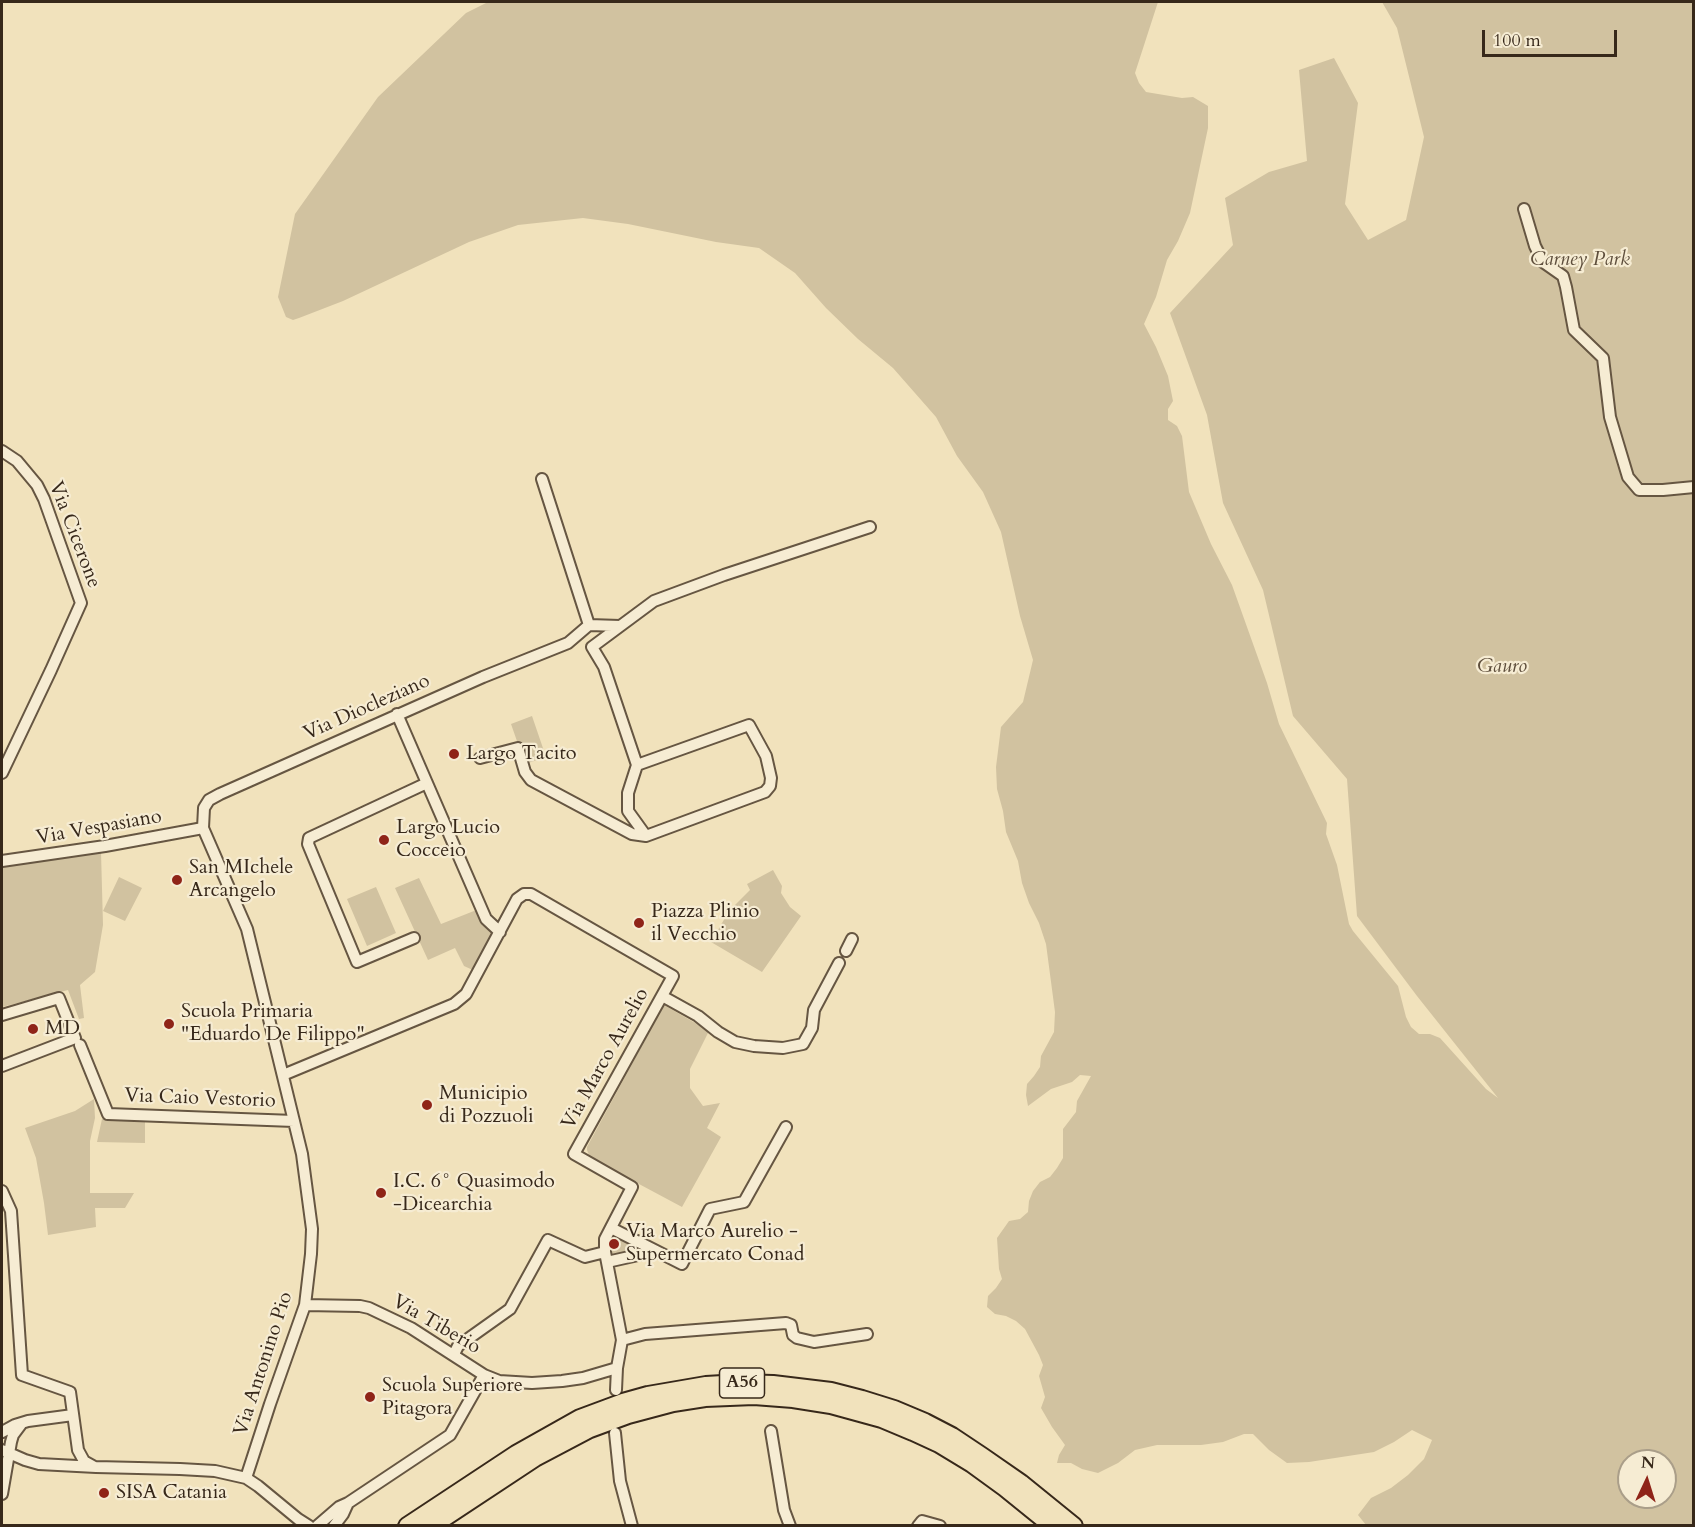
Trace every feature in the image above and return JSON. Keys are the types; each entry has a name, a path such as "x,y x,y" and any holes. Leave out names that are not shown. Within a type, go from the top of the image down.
{"highway":[{"name":"A56","path":"407,1526 516,1454 580,1418 648,1395 706,1385 740,1383 773,1384 831,1391 894,1409 925,1422 982,1455 1074,1526"},
{"name":"A56","path":"432,1526 535,1458 590,1429 627,1415 673,1403 705,1398 754,1396 831,1405 882,1419 913,1432 939,1444 972,1464 1052,1526"}],"street":[{"path":"1524,209 1535,246 1543,262 1563,276 1574,330 1603,358 1610,417 1628,477 1639,490 1694,487"},
{"name":"Via Cicerone","path":"2,451 16,461 37,485 81,603 2,773"},
{"path":"542,479 589,625 620,627"},
{"path":"568,643 592,647 654,601 724,575 870,527"},
{"name":"Via Diocleziano","path":"203,828 204,808 209,800 220,794 397,714 568,643 589,625"},
{"path":"592,647 604,667 637,765 628,793 628,811 646,836"},
{"path":"283,1075 454,1004 466,994 500,932 486,919 397,714"},
{"path":"480,758 518,747 525,772 531,780 632,834 646,836 765,792 770,786 771,778 766,756 749,725 637,765"},
{"path":"414,938 357,962 308,844 309,838 427,783"},
{"name":"Via Vespasiano","path":"2,861 203,828"},
{"name":"Via Antonino Pio","path":"203,828 247,929 302,1154 312,1229 305,1305 246,1478"},
{"name":"Via Marco Aurelio","path":"500,932 517,899 524,894 531,894 673,976 574,1154 632,1187 605,1239 606,1257 622,1340 616,1390"},
{"path":"846,951 852,939"},
{"path":"662,996 698,1016 735,1042 783,1048 803,1044 812,1028 814,1010 840,963"},
{"path":"2,1015 59,998 75,1038 2,1066"},
{"name":"Via Caio Vestorio","path":"80,1045 108,1114 294,1120"},
{"path":"611,1228 682,1264 710,1209 744,1202 786,1127"},
{"path":"2,1191 11,1211 22,1376 70,1392 78,1450 76,1460 72,1464 64,1465 25,1461 5,1452"},
{"path":"454,1354 458,1346 510,1309 548,1240 585,1257 656,1251"},
{"name":"Via Tiberio","path":"305,1305 369,1308 411,1328 484,1375 499,1381 532,1383 583,1378 617,1368"},
{"path":"622,1340 645,1334 786,1323 791,1325 793,1335 797,1338 814,1342 867,1334"},
{"path":"317,1526 339,1507 450,1435 484,1375"},
{"path":"2,1432 28,1421 73,1415"},
{"path":"2,1494 5,1452 22,1423"},
{"path":"22,1423 16,1441 18,1450 25,1461"},
{"path":"771,1431 784,1510 790,1526"},
{"path":"615,1433 620,1481 632,1526"},
{"path":"78,1450 84,1461 96,1467"},
{"path":"64,1465 77,1469 96,1467 215,1471 246,1478 309,1526"},
{"path":"334,1526 348,1503"},
{"path":"918,1526 922,1521 940,1526"}],"green space":[{"path":"488,2 1158,2 1135,73 1139,83 1146,92 1182,98 1193,97 1208,106 1208,128 1190,213 1167,260 1156,297 1144,324 1168,376 1173,401 1168,409 1168,420 1177,426 1182,436 1189,492 1211,544 1232,585 1279,724 1327,823 1326,834 1337,865 1349,924 1398,986 1411,1027 1419,1034 1430,1034 1440,1038 1486,1089 1498,1098 1357,916 1347,779 1293,716 1263,590 1223,503 1207,415 1170,313 1233,245 1225,198 1269,172 1307,161 1299,70 1334,58 1358,103 1345,204 1368,240 1406,220 1424,137 1397,28 1382,2 1693,2 1693,1525 1366,1525 1358,1515 1371,1498 1391,1488 1424,1459 1432,1440 1412,1430 1374,1452 1309,1462 1287,1463 1253,1434 1244,1434 1223,1442 1201,1445 1157,1445 1135,1450 1118,1463 1098,1473 1082,1469 1071,1463 1057,1463 1065,1445 1041,1408 1045,1397 1039,1376 1043,1365 1039,1355 1025,1329 1016,1321 995,1314 987,1307 988,1296 1002,1279 997,1238 1009,1221 1020,1219 1028,1212 1033,1191 1040,1182 1050,1177 1063,1158 1063,1129 1076,1112 1077,1101 1091,1076 1080,1075 1072,1082 1051,1089 1028,1106 1027,1084 1040,1067 1041,1056 1054,1032 1055,1012 1046,944 1029,903 1018,861 1006,832 997,789 996,767 1001,727 1023,702 1033,660 1020,616 1001,532 983,492 957,456 936,417 893,368 826,308 795,273 759,248 583,218 518,225 469,242 343,301 293,320 286,317 278,297 295,214 378,97 466,13"},
{"path":"532,716 546,757 525,764 511,724"},
{"path":"101,852 103,925 95,972 80,985 84,1018 79,1019 68,990 2,1007 2,866"},
{"path":"773,870 782,886 781,893 790,907 801,916 762,972 711,942 729,911 750,890 747,884"},
{"path":"119,877 142,888 125,921 103,911"},
{"path":"419,878 441,924 479,909 495,932 475,971 464,966 455,948 428,960 395,888"},
{"path":"376,887 396,933 367,946 347,899"},
{"path":"664,1005 709,1031 690,1069 690,1088 703,1106 720,1103 707,1128 721,1137 682,1207 596,1161 587,1150"},
{"path":"94,1099 95,1118 90,1141 90,1193 134,1193 125,1208 95,1208 96,1227 48,1235 36,1158 25,1128 75,1111"},
{"path":"102,1119 145,1121 145,1143 97,1142"},
{"path":"617,1235 646,1249 612,1256 612,1246"}],"place":[{"name":"Largo Tacito","path":"454,754"},
{"name":"Largo Lucio Cocceio","path":"384,840"},
{"name":"San MIchele Arcangelo","path":"177,880"},
{"name":"Piazza Plinio il Vecchio","path":"639,923"},
{"name":"Scuola Primaria \"Eduardo De Filippo\"","path":"169,1024"},
{"name":"MD","path":"33,1029"},
{"name":"Municipio di Pozzuoli","path":"427,1105"},
{"name":"I.C. 6° Quasimodo -Dicearchia","path":"381,1193"},
{"name":"Via Marco Aurelio - Supermercato Conad","path":"614,1244"},
{"name":"Scuola Superiore Pitagora","path":"370,1397"},
{"name":"SISA Catania","path":"104,1493"}],"park label":[{"name":"Carney Park","path":"1580,260"},
{"name":"Gauro","path":"1502,667"}]}
